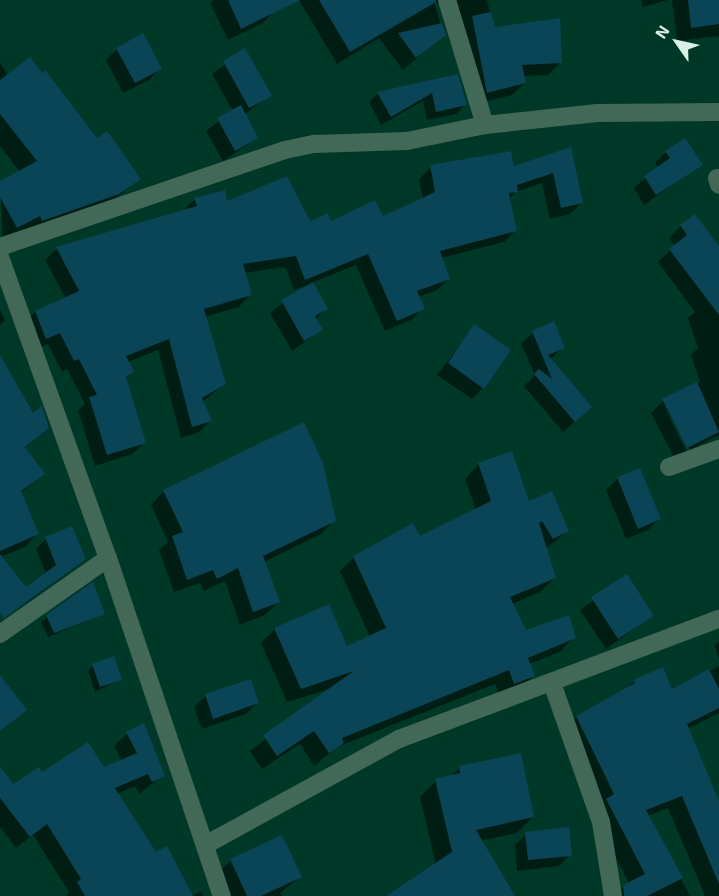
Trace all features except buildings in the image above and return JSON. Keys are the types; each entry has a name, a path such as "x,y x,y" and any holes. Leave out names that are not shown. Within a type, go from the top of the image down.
{"street":[{"path":"447,0 485,125"},
{"path":"0,247 285,150 315,144 407,141 485,125 626,111 719,112"},
{"path":"0,257 108,558 207,844 222,896"},
{"path":"669,467 719,449"},
{"path":"0,634 108,558"},
{"path":"207,844 399,739 719,619"},
{"path":"552,683 601,822 612,896"}]}
